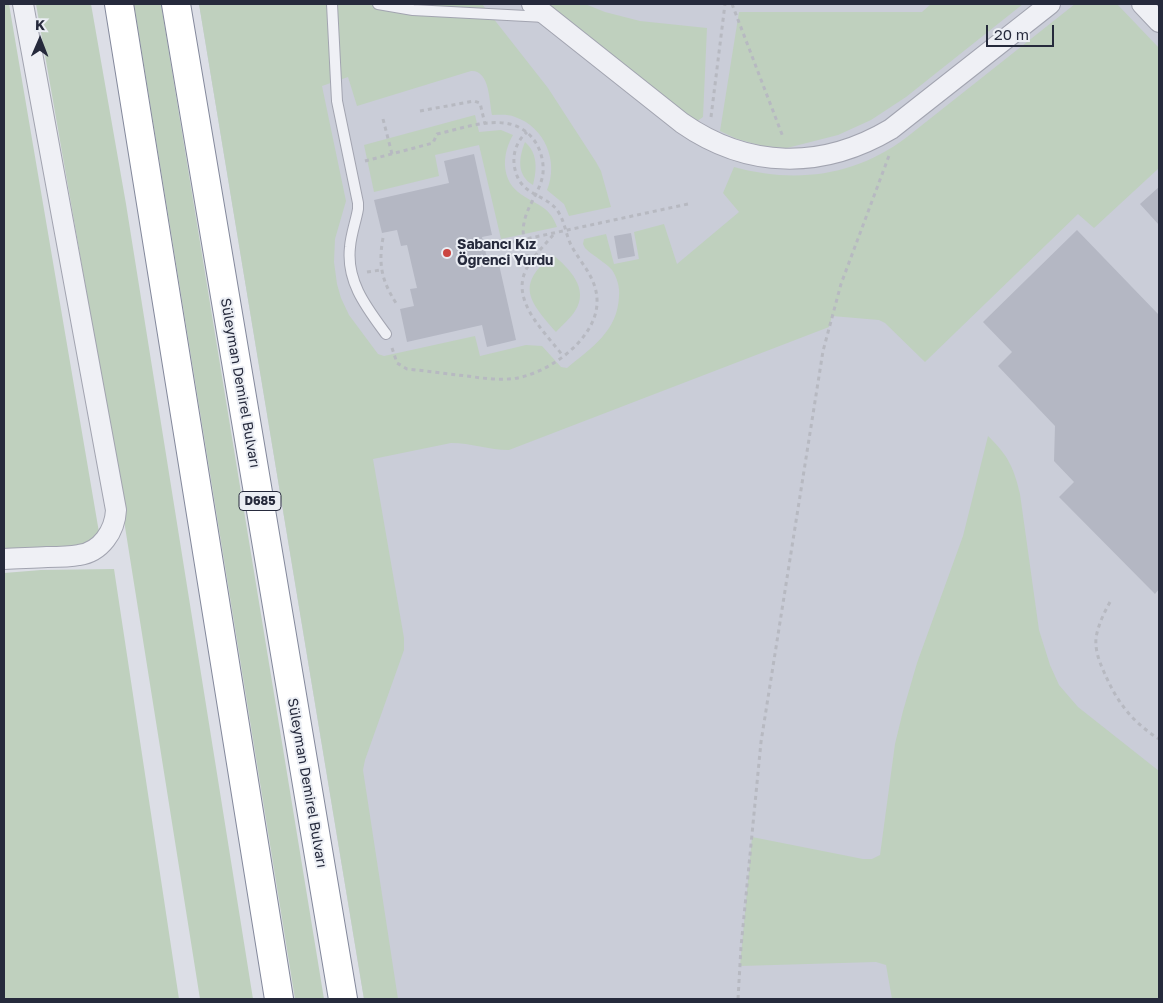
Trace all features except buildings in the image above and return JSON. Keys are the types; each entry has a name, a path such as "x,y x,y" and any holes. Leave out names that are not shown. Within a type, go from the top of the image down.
{"highway":[{"path":"119,4 279,999"},
{"name":"Süleyman Demirel Bulvarı","path":"176,4 343,999"}],"street":[{"path":"4,559 78,556 90,552 109,535 114,523 116,510 23,4"},
{"path":"532,4 682,123 709,139 734,150 756,156 791,159 826,156 849,150 891,129 1050,4"},
{"path":"1142,4 1159,22"}],"lane":[{"path":"332,4 337,101 358,209 350,245 350,268 364,305 386,334"},
{"path":"378,4 413,10 548,17"}],"path":[{"path":"709,139 725,4"},
{"path":"732,4 791,159"},
{"path":"420,112 474,101 480,103 485,124"},
{"path":"384,119 392,154"},
{"path":"350,165 433,143 437,134 485,124 499,122 512,124 527,132 538,148 542,159 543,171 524,222 524,240 529,264"},
{"path":"386,334 392,343 397,363 407,369 508,379 534,374 563,356 584,335 595,313 597,303 594,284 571,244 561,217 554,206 528,190 519,180 514,164 515,148 527,132"},
{"path":"738,999 741,947 761,742 821,360 841,284 891,150 884,153"},
{"path":"512,242 688,204"},
{"path":"554,234 529,264 522,283 522,290 527,307 563,356"},
{"path":"383,238 380,260 381,270 396,304"},
{"path":"1110,602 1096,637 1099,661 1115,696 1123,708 1136,722 1159,739"}],"shaded area":[{"path":"199,4 1159,4 1159,999 364,999"}],"green space":[{"path":"4,4 9,4 101,544 4,559"},
{"path":"36,4 91,4 126,204 253,999 200,999 99,363"},
{"path":"134,4 161,4 324,999 295,999"},
{"path":"199,4 482,4 548,88 596,162 601,171 611,207 569,216 564,204 547,190 551,168 550,157 541,137 525,122 515,117 492,115 488,87 482,75 477,72 471,71 357,106 348,77 322,86 346,201 335,239 334,262 337,284 349,315 378,354 384,356 475,336 480,356 526,345 542,346 561,367 567,368 602,338 614,319 619,296 618,283 612,270 585,248 583,244 584,239 606,234 614,264 639,259 634,232 664,224 677,264 739,212 723,193 734,167 780,175 803,175 825,173 867,161 907,137 1075,4 1117,4 1159,48 1159,168 1094,228 1078,214 925,362 885,323 879,320 832,316 829,327 509,450 451,443 373,459 404,638 404,650 363,770 398,999 364,999"},
{"path":"545,4 585,4 605,12 640,21 707,28 703,117 696,122"},
{"path":"931,4 1023,4 906,97 871,120 838,135 787,148 763,146 737,139 720,131 739,12 922,12"},
{"path":"475,115 479,132 501,130 513,135 505,157 508,179 518,192 545,209 554,219 557,227 501,239 479,145 435,155 439,176 374,192 364,145"},
{"path":"525,142 534,156 535,174 533,185 521,171 520,160"},
{"path":"553,255 576,280 580,295 575,311 556,332 533,302 530,293 530,284 534,275"},
{"path":"988,436 1001,449 1013,469 1018,485 1039,630 1050,665 1059,685 1078,707 1159,771 1159,999 892,999 886,965 876,962 740,966 752,837 863,859 872,859 880,855 895,744 903,711 917,663 963,536"},
{"path":"114,569 179,999 4,999 4,573 41,570"}],"place":[{"name":"Sabancı Kız Öğrenci Yurdu","path":"447,253"}]}
